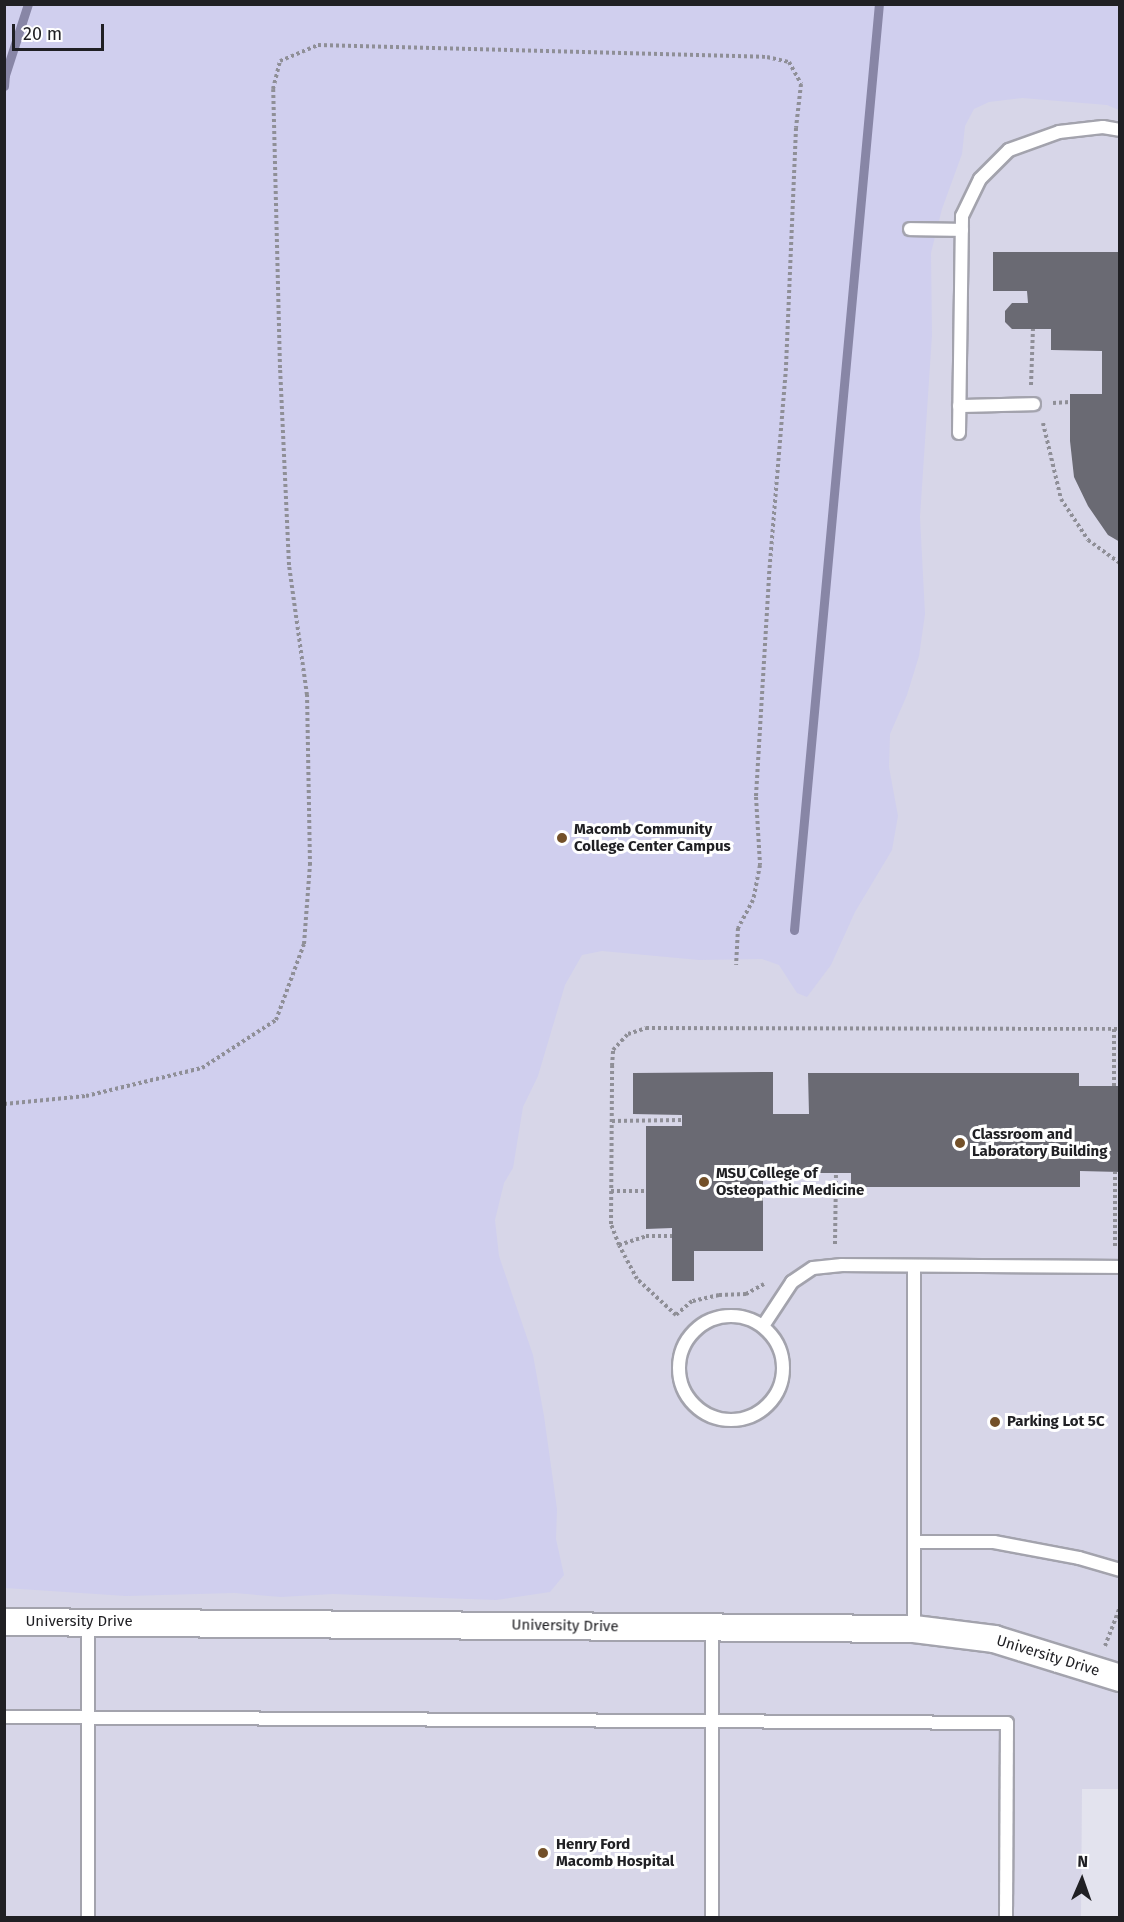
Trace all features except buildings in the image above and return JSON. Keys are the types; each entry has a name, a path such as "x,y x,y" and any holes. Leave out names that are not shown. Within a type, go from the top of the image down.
{"street":[{"name":"University Drive","path":"4,1622 914,1629 994,1639 1119,1678"}],"lane":[{"path":"959,433 962,216 980,178 1009,150 1059,132 1103,127 1119,130"},
{"path":"910,229 962,230"},
{"path":"959,406 1034,404"},
{"path":"914,1266 914,1629"},
{"path":"763,1326 792,1282 813,1268 1119,1267"},
{"path":"724,1316 744,1317 763,1326 777,1341 784,1360 783,1381 774,1399 758,1413 739,1420 718,1419 700,1410 686,1395 679,1375 680,1354 689,1336 704,1323 724,1316"},
{"path":"914,1542 994,1542 1080,1558 1119,1570"},
{"path":"88,1622 88,1917"},
{"path":"712,1628 712,1917"},
{"path":"4,1717 1007,1723 1006,1917"}],"path":[{"path":"4,1104 86,1096 202,1068 276,1020 304,944 310,865 307,695 289,565 280,368 273,89 280,61 318,45 767,57 789,62 801,84 796,128 786,368 769,577 756,796 760,865 753,900 738,928 736,964"},
{"path":"1033,329 1031,387 1034,404 1044,425 1060,499 1088,540 1119,562"},
{"path":"765,1283 746,1294 719,1295 692,1301 676,1316 638,1279 619,1245 611,1224 613,1050 628,1034 646,1028 1117,1029 1114,1086"},
{"path":"612,1121 682,1120"},
{"path":"1115,1172 1114,1248 1119,1248"},
{"path":"835,1247 836,1173"},
{"path":"611,1191 646,1191"},
{"path":"619,1245 646,1236 672,1236"},
{"path":"826,1247 846,1247"}],"shaded area":[{"name":"Macomb Community College Center Campus","path":"5,5 1119,5 1120,1789 1082,1789 1081,1917 5,1918"},
{"name":"Macomb Community College Center Campus","path":"5,5 1119,5 1119,110 1107,105 1022,98 989,102 974,109 965,126 962,154 942,209 931,253 932,335 920,517 925,614 919,656 907,695 890,734 889,767 898,816 892,850 855,912 831,965 807,997 797,993 779,965 762,959 699,960 602,951 582,955 565,985 538,1076 523,1107 513,1168 504,1183 495,1220 499,1256 533,1355 544,1416 557,1509 556,1539 564,1575 550,1592 496,1600 333,1594 281,1597 234,1593 126,1596 5,1588"}],"waterway":[{"path":"4,86 5,75 28,4"},
{"path":"794,930 879,4"}],"place":[{"name":"Macomb Community College Center Campus","path":"562,838"},
{"name":"Classroom and Laboratory Building","path":"960,1143"},
{"name":"MSU College of Osteopathic Medicine","path":"704,1182"},
{"name":"Parking Lot 5C","path":"995,1422"},
{"name":"Henry Ford Macomb Hospital","path":"543,1853"}]}
